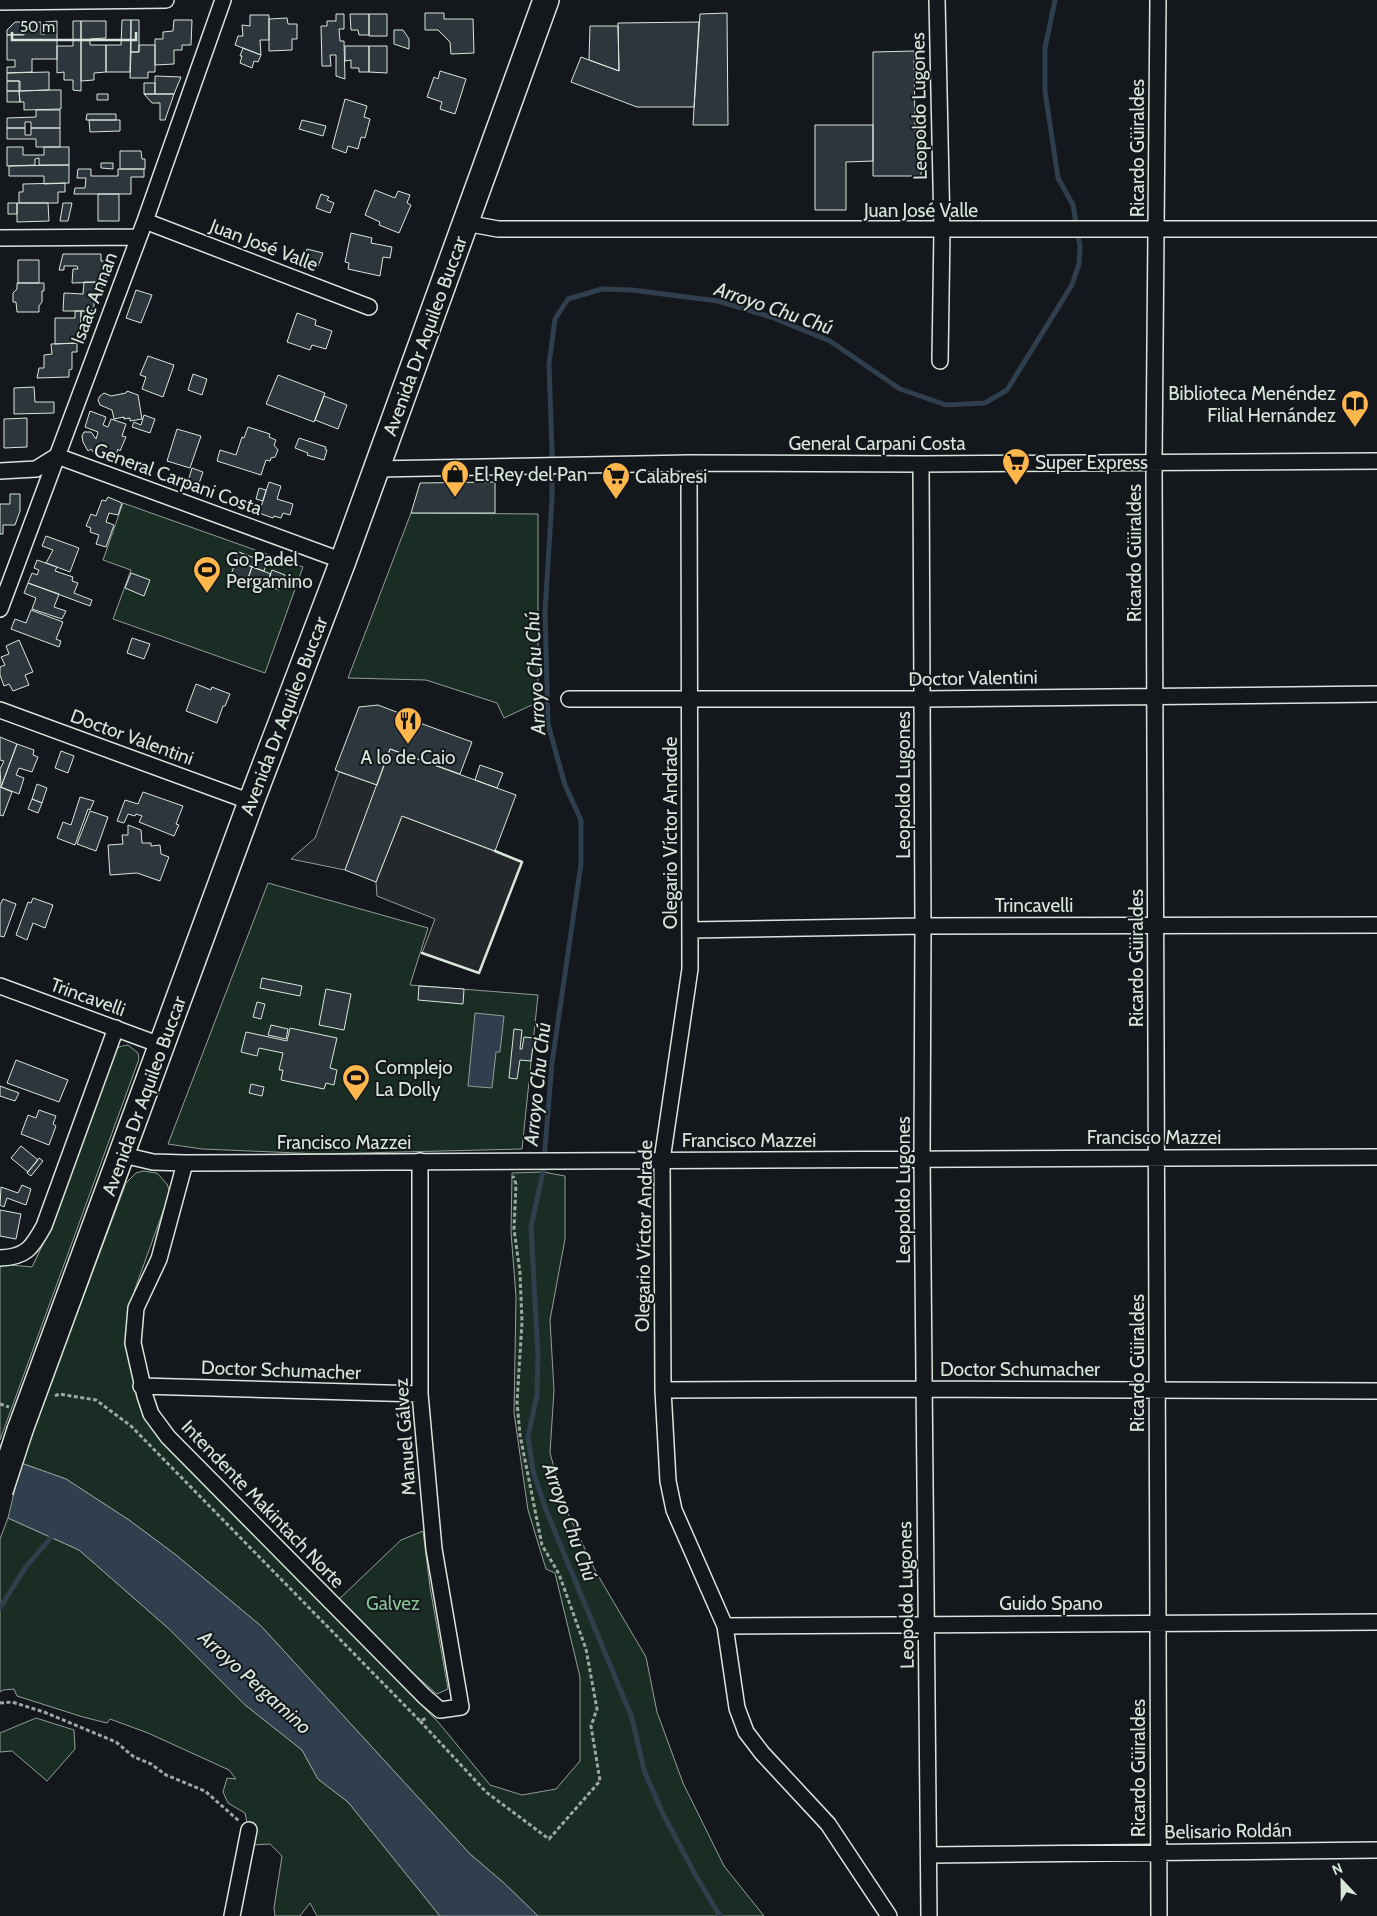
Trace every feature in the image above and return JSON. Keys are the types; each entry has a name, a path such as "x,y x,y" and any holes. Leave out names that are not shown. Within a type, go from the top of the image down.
{"highway":[{"name":"Avenida Dr Aquileo Buccar","path":"0,1491 20,1430 123,1155 251,802 343,561 546,0"}],"street":[{"path":"0,2 166,0"},
{"name":"Isaac Annan","path":"0,609 144,221 222,0"},
{"name":"Leopoldo Lugones","path":"938,0 942,230 940,361"},
{"name":"Ricardo Güiraldes","path":"1158,0 1154,462 1159,1916"},
{"name":"Juan José Valle","path":"144,221 369,307"},
{"name":"Juan José Valle","path":"465,223 498,230 1377,229"},
{"path":"0,238 138,237"},
{"path":"0,471 36,469 57,456"},
{"name":"General Carpani Costa","path":"57,456 343,561"},
{"name":"General Carpani Costa","path":"376,468 689,463 921,464 1377,460"},
{"name":"Olegario Víctor Andrade","path":"689,463 690,969 662,1160 663,1390 668,1481 674,1510 725,1626 737,1708 746,1732 762,1753 828,1824 890,1916"},
{"name":"Leopoldo Lugones","path":"921,464 922,1158 928,1916"},
{"name":"Doctor Valentini","path":"568,699 922,699 1377,694"},
{"name":"Doctor Valentini","path":"0,710 251,802"},
{"name":"Trincavelli","path":"690,930 1156,924 1377,925"},
{"name":"Trincavelli","path":"0,986 163,1046"},
{"path":"0,1258 16,1257 34,1245 44,1226 116,1028"},
{"name":"Francisco Mazzei","path":"123,1155 153,1162 185,1163 1377,1156"},
{"name":"Manuel Gálvez","path":"420,1161 420,1394 434,1549 461,1707 440,1710"},
{"name":"Intendente Makintach Norte","path":"185,1163 159,1259 136,1308 133,1343 141,1386 151,1414 168,1437 440,1710"},
{"name":"Doctor Schumacher","path":"141,1386 420,1394"},
{"name":"Doctor Schumacher","path":"663,1390 1377,1391"},
{"name":"Guido Spano","path":"725,1626 1377,1622"},
{"path":"232,1916 248,1830"},
{"name":"Belisario Roldán","path":"929,1855 1377,1850"}],"path":[{"path":"49,1398 59,1394 96,1400 131,1426 420,1721 486,1792 549,1839 600,1782 591,1726 597,1710 586,1649 559,1574 542,1545 520,1435 517,1402 522,1322 520,1273 514,1228 516,1184 508,1161"},
{"path":"0,1703 12,1702 28,1707 116,1742 134,1757 151,1764 166,1774 205,1790 248,1830"},
{"path":"420,1721 440,1710"}],"green space":[{"name":"Go Padel Pergamino","path":"123,503 303,567 265,673 113,619 131,570 103,560"},
{"path":"411,513 538,514 538,702 504,718 497,703 426,680 348,678"},
{"name":"Complejo La Dolly","path":"268,883 428,928 410,985 538,995 522,1149 321,1154 202,1149 168,1144"},
{"path":"128,1045 138,1053 139,1059 0,1440 0,1264 32,1267 43,1244 109,1057 117,1048"},
{"path":"143,1171 157,1173 167,1184 170,1192 135,1289 127,1329 131,1371 146,1413 171,1448 439,1723 490,1785 522,1795 556,1789 580,1761 580,1677 555,1573 546,1569 528,1510 514,1413 516,1297 511,1232 512,1173 543,1172 565,1176 565,1239 550,1320 554,1390 550,1453 566,1509 596,1572 646,1657 657,1712 683,1783 724,1866 764,1916 538,1916 470,1854 261,1626 176,1555 129,1520 66,1479 21,1463 126,1183 136,1173"},
{"path":"8,1518 79,1550 168,1628 244,1704 302,1750 318,1779 348,1802 440,1916 317,1916 310,1903 300,1916 275,1916 274,1908 282,1856 270,1844 252,1845 245,1813 228,1803 223,1792 227,1778 236,1779 229,1770 148,1733 110,1719 107,1723 83,1717 17,1696 14,1689 0,1692 0,1539"},
{"name":"Galvez","path":"423,1531 430,1587 448,1689 437,1694 334,1604 401,1540"},
{"path":"36,1718 74,1730 75,1749 47,1781 12,1751 0,1752 0,1733"}],"shaded area":[{"path":"339,772 377,785 345,870 291,859 315,838"},
{"path":"402,816 522,862 479,973 422,953 435,919 377,896 376,882"}],"water":[{"path":"475,1013 504,1016 500,1052 496,1052 492,1088 468,1086"},
{"name":"Arroyo Pergamino","path":"21,1463 66,1479 129,1520 176,1555 261,1626 470,1854 538,1916 440,1916 348,1802 318,1779 302,1750 244,1704 168,1628 79,1550 8,1518"}],"building":[{"path":"425,13 444,13 444,19 473,19 474,53 451,54 450,42 438,30 425,30"},
{"path":"727,13 728,125 693,125 700,14"},
{"path":"336,14 344,14 344,29 339,29 340,41 344,41 345,79 336,76 336,55 330,55 331,66 322,66 321,26 327,26 327,21 336,21"},
{"path":"350,14 369,14 369,35 359,35 358,30 351,30"},
{"path":"369,14 387,14 387,36 369,36"},
{"path":"250,15 269,15 269,40 260,40 261,55 235,45 238,36 243,36 242,25 250,26"},
{"path":"287,18 288,24 297,24 297,39 292,39 292,50 269,51 269,19"},
{"path":"122,20 131,20 130,72 106,72 106,45 121,45"},
{"path":"131,20 139,20 139,52 131,52"},
{"path":"174,20 192,20 191,45 182,45 182,50 174,50 174,64 155,65 155,39 163,39 163,32 173,31"},
{"path":"57,21 57,59 32,59 32,72 7,73 7,67 15,67 15,60 7,60 7,35 24,35 24,22 41,22 41,34 45,34 45,22"},
{"path":"73,21 81,21 81,91 73,90 73,80 64,80 64,72 57,73 57,46 73,46"},
{"path":"81,21 106,21 106,38 90,39 90,45 106,45 106,72 94,73 94,80 81,81"},
{"path":"15,22 24,22 24,34 7,35 7,30"},
{"path":"699,22 694,107 637,107 571,82 581,57 619,71 618,23"},
{"path":"590,26 618,26 619,71 589,60"},
{"path":"394,30 403,30 409,39 409,49 394,44"},
{"path":"139,45 155,45 155,72 148,72 148,78 130,78 131,52 139,52"},
{"path":"345,46 369,46 369,72 359,72 359,68 351,68 351,60 345,61"},
{"path":"369,46 387,46 387,73 369,72"},
{"path":"243,48 261,55 258,62 254,61 252,68 240,63"},
{"path":"914,51 915,131 921,130 921,176 873,176 873,52"},
{"path":"440,71 466,79 455,114 440,109 442,102 427,97 434,77 438,79"},
{"path":"49,72 49,90 20,91 20,81 7,81 7,73"},
{"path":"155,76 181,77 174,94 155,94"},
{"path":"7,81 19,81 19,91 7,91"},
{"path":"144,83 155,83 155,94 144,94"},
{"path":"61,90 61,109 24,110 24,102 20,102 19,91"},
{"path":"7,91 19,91 20,102 7,102"},
{"path":"97,94 108,94 108,100 97,100"},
{"path":"144,94 174,94 165,120 160,120 160,103 152,103"},
{"path":"345,99 367,106 364,117 370,119 365,138 361,137 358,149 348,146 346,153 332,148"},
{"path":"36,110 60,110 60,128 31,128 31,122 25,122 25,128 7,128 7,118 36,117"},
{"path":"87,114 116,114 116,120 86,120"},
{"path":"89,120 120,120 120,131 90,132"},
{"path":"302,120 326,126 323,136 299,129"},
{"path":"815,125 873,125 873,161 846,162 846,210 815,210"},
{"path":"7,128 25,128 25,135 31,135 31,128 60,128 60,147 36,147 36,139 7,139"},
{"path":"7,147 23,147 23,155 44,155 44,147 69,147 69,165 39,165 39,158 35,159 35,165 7,166"},
{"path":"120,151 141,151 142,159 145,159 145,169 120,169"},
{"path":"101,163 113,163 113,169 101,168"},
{"path":"69,165 69,183 44,184 44,176 9,176 9,166"},
{"path":"78,169 91,169 91,176 118,176 118,169 144,169 144,177 131,177 131,194 74,194 75,188 85,188 86,178 77,178"},
{"path":"65,183 65,192 58,192 58,203 19,203 19,192 23,192 23,184"},
{"path":"375,190 395,198 398,191 410,195 407,203 411,205 399,233 379,225 380,222 365,215"},
{"path":"98,194 119,194 119,221 98,221"},
{"path":"321,194 329,197 327,200 334,203 330,213 316,208"},
{"path":"8,203 17,203 17,214 8,214"},
{"path":"17,203 48,203 49,221 17,222"},
{"path":"63,203 72,203 68,221 60,221"},
{"path":"351,233 372,238 371,243 392,247 390,258 383,257 380,276 348,269 349,263 345,262"},
{"path":"307,249 323,253 318,266 303,261"},
{"path":"63,254 101,254 101,261 111,261 104,282 72,283 73,269 78,269 77,266 64,266 64,270 59,270"},
{"path":"18,260 39,260 39,283 18,283"},
{"path":"84,282 104,282 100,293 94,293 94,311 63,311 64,293 83,294"},
{"path":"17,283 44,283 39,312 17,312 16,302 13,302 13,293 17,289"},
{"path":"136,290 152,295 141,323 126,318"},
{"path":"75,311 81,311 81,343 55,344 55,318 75,318"},
{"path":"81,311 94,311 90,322 81,322"},
{"path":"297,313 316,320 315,325 332,331 326,349 312,345 310,350 287,342"},
{"path":"77,343 77,352 72,352 72,369 69,370 69,377 37,378 39,368 44,368 44,355 52,354 51,344"},
{"path":"148,356 174,365 163,397 142,389 146,377 140,375"},
{"path":"193,374 207,379 202,395 188,390"},
{"path":"278,375 325,393 314,422 266,404"},
{"path":"34,387 35,402 54,402 54,413 14,414 14,388"},
{"path":"127,391 138,395 142,419 130,421 130,418 124,419 124,417 114,419 112,410 100,405 98,400 104,393 111,396 126,393"},
{"path":"324,396 347,405 338,429 315,420"},
{"path":"90,411 106,417 103,425 108,427 111,419 126,424 122,436 126,437 120,451 118,449 114,460 93,452 91,449 88,451 83,442 82,436 84,432 91,432 96,439 98,432 85,427"},
{"path":"144,415 155,419 150,433 132,427 134,422 141,425"},
{"path":"27,418 27,447 4,448 4,419"},
{"path":"248,427 270,434 269,437 276,440 274,445 278,450 275,457 271,458 270,461 266,460 261,475 217,461 220,450 236,455 242,437 244,438"},
{"path":"177,429 201,436 190,468 167,461"},
{"path":"299,438 326,447 324,460 307,455 308,453 295,448"},
{"path":"192,468 203,472 197,489 187,485"},
{"path":"269,482 281,486 277,499 293,504 290,515 283,513 281,518 274,516 273,518 259,513"},
{"name":"El Rey del Pan","path":"495,482 495,513 411,513 420,483"},
{"path":"259,488 266,490 263,501 256,499"},
{"path":"10,494 20,494 20,511 15,525 3,525 3,534 0,534 0,504 10,504"},
{"path":"108,497 122,503 118,515 109,513 106,522 114,525 106,547 96,544 99,535 90,532 91,528 86,526 91,514 96,516 102,500 106,501"},
{"path":"46,536 79,548 70,572 46,563 53,550 42,546"},
{"path":"239,552 267,563 264,571 236,561"},
{"path":"37,560 57,567 55,571 73,577 72,581 78,583 74,593 92,600 90,606 28,583 32,573 37,575 39,570 34,568"},
{"path":"236,561 252,567 246,584 230,577"},
{"path":"252,567 271,574 264,590 246,584"},
{"path":"272,570 285,575 279,590 266,585"},
{"path":"131,573 150,580 144,596 125,588"},
{"path":"28,583 59,594 54,607 66,611 62,619 32,609 36,598 24,593"},
{"path":"31,610 63,622 56,639 61,641 59,647 11,629 15,619 26,623"},
{"path":"132,638 150,644 144,659 127,653"},
{"path":"19,640 33,672 25,675 29,685 13,691 9,684 4,686 0,675 0,667 5,665 1,657 9,654 6,646"},
{"path":"196,684 211,690 212,687 230,694 217,723 186,711"},
{"name":"A lo de Caio","path":"378,705 407,716 406,718 472,742 460,774 390,749 377,785 335,770 359,707"},
{"path":"0,737 17,744 1,787 0,769 4,761 0,760"},
{"path":"17,744 34,750 33,755 38,757 32,772 19,768 16,775 24,778 19,794 1,787"},
{"path":"390,749 516,795 495,851 402,816 376,882 345,870"},
{"path":"61,751 74,756 68,773 55,768"},
{"path":"480,765 503,773 497,788 475,780"},
{"path":"37,784 47,788 42,803 32,799"},
{"path":"0,787 12,792 3,816 0,815"},
{"path":"143,792 183,806 176,824 179,825 174,836 139,822 142,816 136,814 135,816 128,814 124,823 117,821 125,800 138,804"},
{"path":"80,797 94,801 90,810 88,809 75,845 57,838 63,822 71,825"},
{"path":"32,799 42,803 38,813 28,809"},
{"path":"90,811 108,817 96,851 77,844"},
{"path":"128,825 141,830 142,843 151,843 151,846 160,845 161,854 169,857 160,881 137,873 110,875 108,845 123,844 122,835 128,835"},
{"path":"33,898 53,905 45,928 33,923 27,940 16,935 28,902 31,903"},
{"path":"3,899 16,904 4,937 0,936 0,905"},
{"path":"262,978 302,986 300,996 260,988"},
{"path":"419,986 464,989 463,1004 418,1000"},
{"path":"326,989 351,994 344,1030 319,1025"},
{"path":"257,1002 265,1004 261,1019 253,1017"},
{"path":"271,1025 288,1029 286,1039 268,1035"},
{"path":"290,1028 337,1038 330,1068 337,1070 334,1085 326,1083 324,1089 281,1080 283,1070 279,1070 283,1053 259,1048 257,1056 241,1052 246,1032 287,1041"},
{"path":"514,1029 522,1030 520,1049 522,1049 524,1037 534,1038 531,1061 520,1060 517,1079 509,1078"},
{"path":"16,1060 68,1080 59,1102 7,1083"},
{"path":"251,1084 264,1087 262,1096 249,1093"},
{"path":"0,1086 19,1093 15,1101 0,1096"},
{"path":"39,1110 56,1116 53,1124 56,1126 49,1145 21,1134 28,1115 36,1118"},
{"path":"21,1146 38,1160 28,1172 11,1158"},
{"path":"39,1158 43,1161 31,1176 27,1173"},
{"path":"22,1185 31,1189 26,1205 7,1198 4,1207 0,1205 1,1187 18,1193"},
{"path":"0,1210 21,1214 16,1239 0,1236"}],"waterway":[{"name":"Arroyo Chu Chú","path":"720,1916 662,1812 644,1770 632,1718 546,1510 533,1471 528,1437 537,1395 538,1357 531,1227 543,1172 552,1063 581,864 581,820 565,785 548,724 545,612 552,499 549,364 555,319 568,299 602,289 632,290 718,301 771,317 830,341 900,389 946,405 985,403 1007,390 1072,285 1079,264 1080,246 1073,205 1058,178 1045,91 1045,48 1055,0"},
{"path":"0,1608 25,1568 54,1534"}],"wall":[{"path":"422,953 479,973 522,862 495,851"}],"place":[{"name":"Biblioteca Menéndez Filial Hernández","path":"1355,428"},
{"name":"Super Express","path":"1016,486"},
{"name":"El Rey del Pan","path":"455,498"},
{"name":"Calabresi","path":"616,500"},
{"name":"Go Padel Pergamino","path":"207,594"},
{"name":"A lo de Caio","path":"408,745"},
{"name":"Complejo La Dolly","path":"356,1102"}]}
